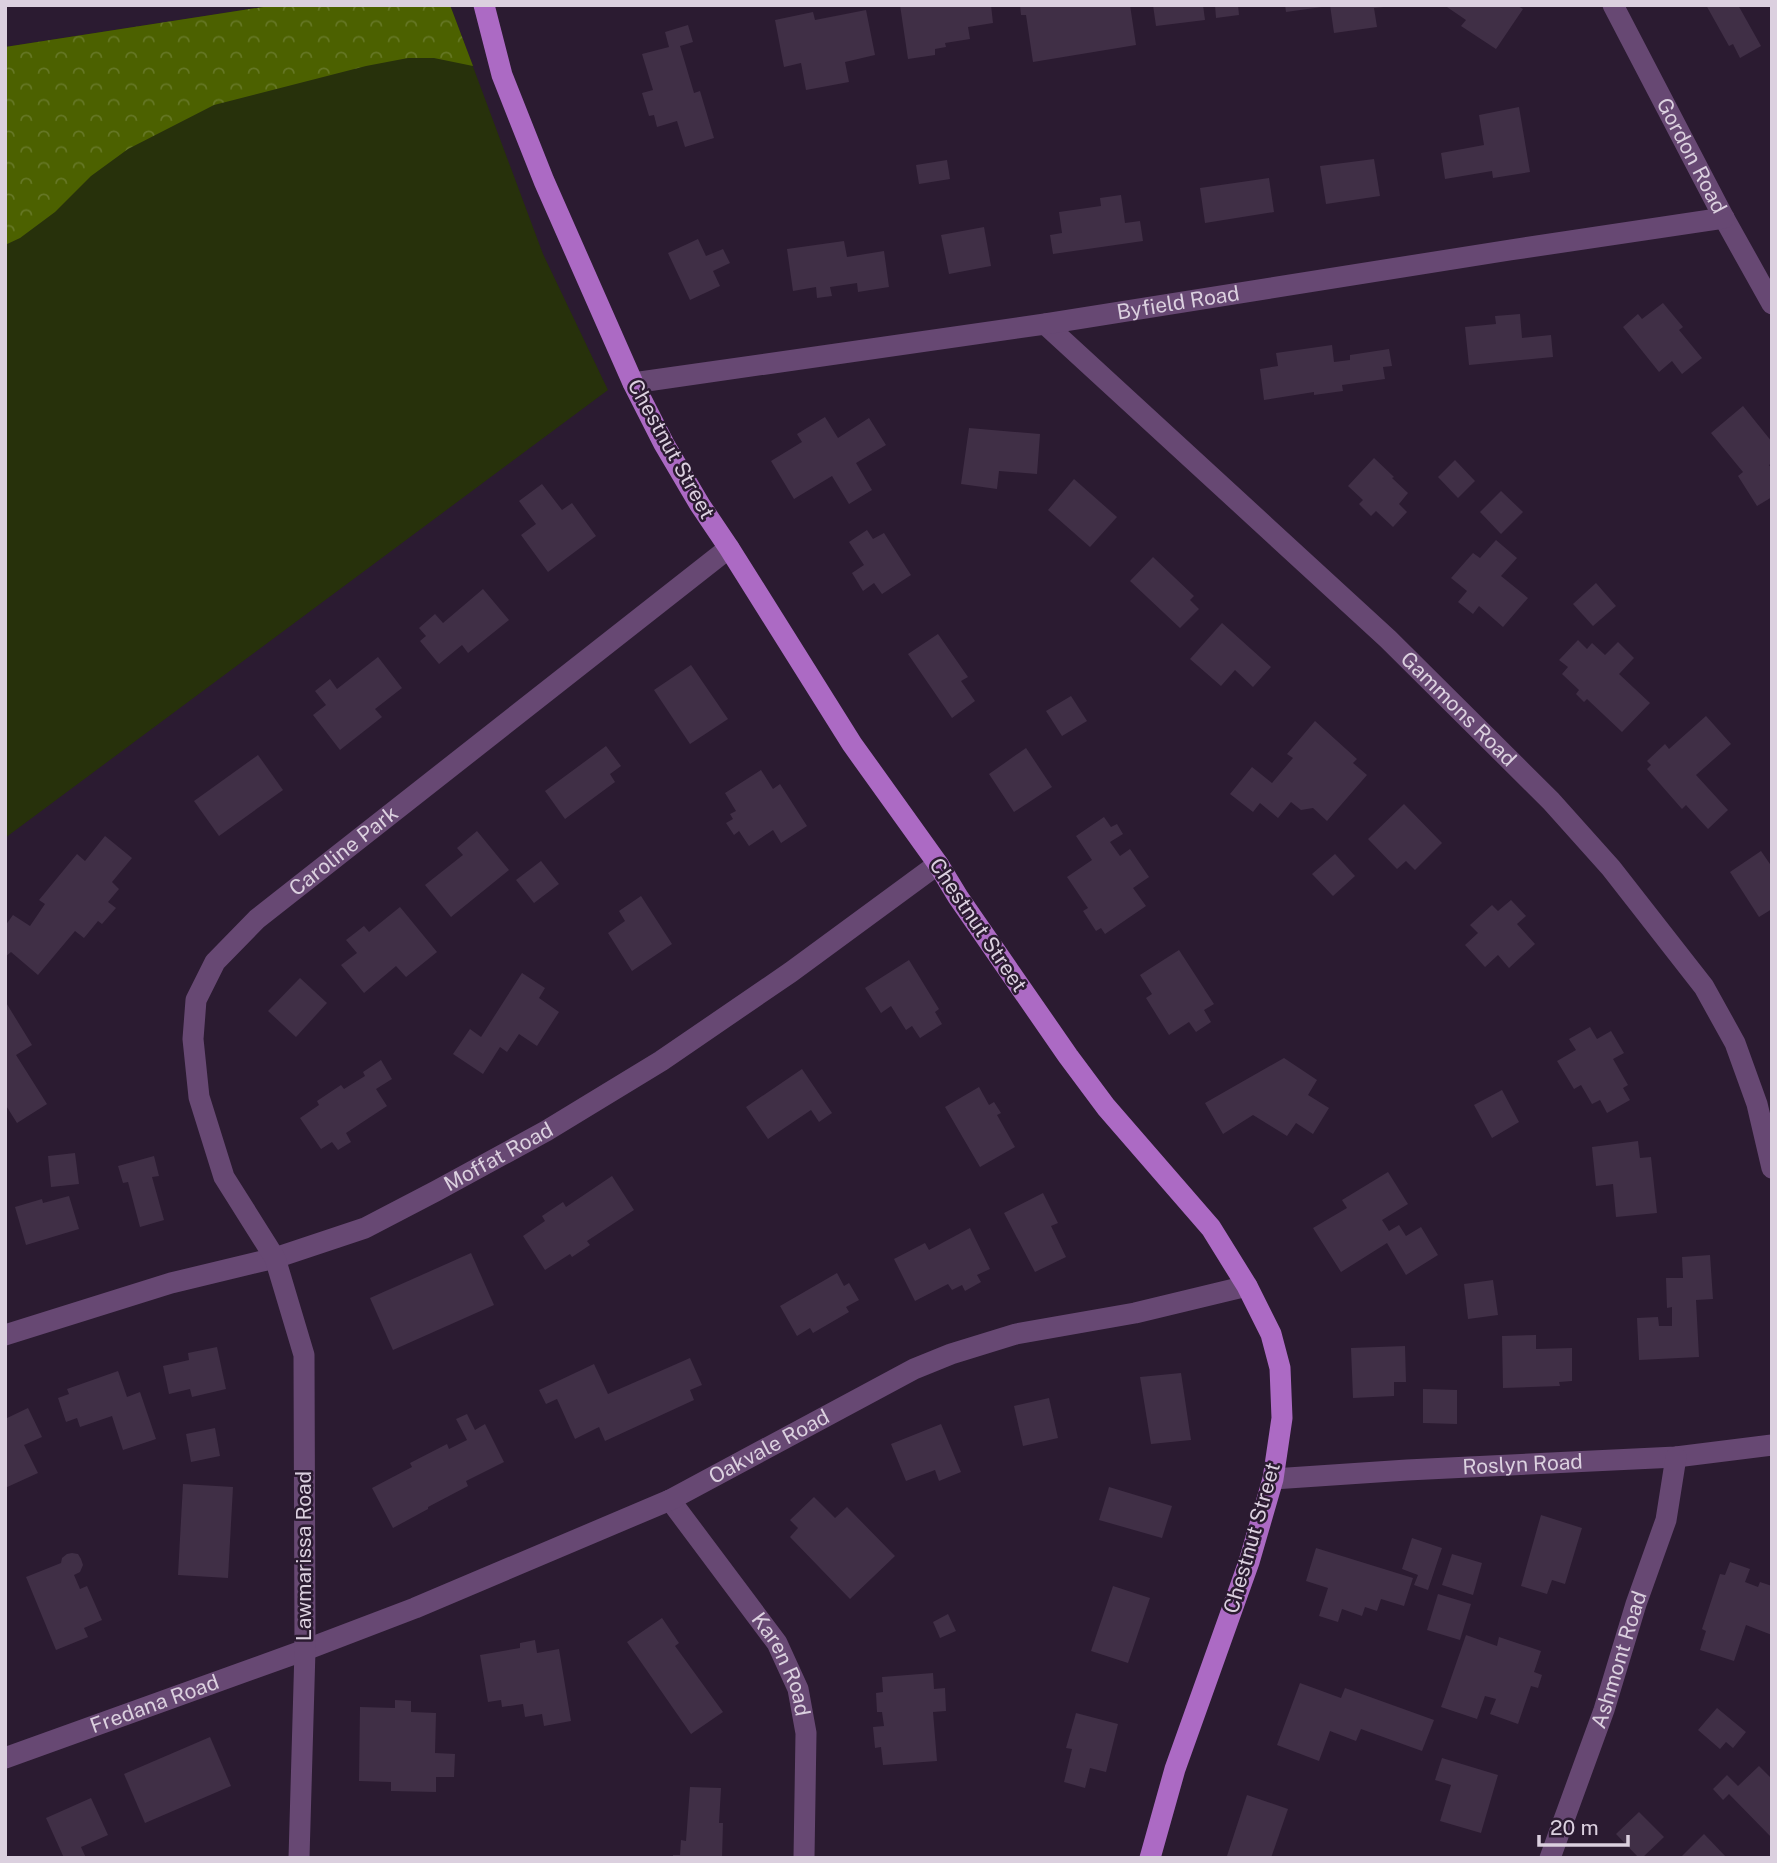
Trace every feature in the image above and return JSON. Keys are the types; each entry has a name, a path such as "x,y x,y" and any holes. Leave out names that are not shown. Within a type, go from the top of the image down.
{"main road":[{"name":"Chestnut Street","path":"484,5 502,75 544,181 633,383 664,444 700,505 852,744 938,864 1068,1056 1106,1107 1211,1228 1247,1286 1271,1334 1280,1368 1282,1418 1273,1479 1250,1562 1175,1769 1150,1858"}],"street":[{"name":"Gordon Road","path":"1613,5 1772,304"},
{"name":"Byfield Road","path":"633,383 1045,324 1724,218"},
{"name":"Gammons Road","path":"1045,324 1388,639 1551,802 1612,868 1704,987 1735,1043 1757,1104 1772,1168"},
{"name":"Caroline Park","path":"275,1258 224,1177 199,1097 193,1039 196,1000 215,962 257,919 729,548"},
{"name":"Moffat Road","path":"5,1335 171,1283 275,1258 365,1228 546,1131 661,1060 791,972 938,864"},
{"name":"Lawmarissa Road","path":"275,1258 304,1355 305,1650 299,1858"},
{"name":"Oakvale Road","path":"305,1650 415,1608 670,1500 890,1382 951,1354 1016,1335 1135,1312 1247,1286"},
{"name":"Roslyn Road","path":"1273,1479 1676,1457 1772,1445"},
{"name":"Ashmont Road","path":"1550,1858 1604,1710 1636,1604 1666,1520 1676,1457"},
{"name":"Karen Road","path":"670,1500 777,1643 798,1689 806,1733 804,1858"},
{"name":"Fredana Road","path":"5,1758 305,1650"}],"green space":[{"path":"276,5 450,5 543,254 608,390 5,838 5,47"},
{"path":"276,5 450,5 473,66 434,58 408,58 366,66 214,105 128,149 91,176 55,212 20,238 5,245 5,47"}],"building":[{"path":"900,5 991,5 993,23 968,27 970,39 945,43 946,47 935,49 935,55 908,59"},
{"path":"1020,5 1130,5 1136,45 1033,62 1026,15 1021,15"},
{"path":"1153,5 1203,5 1205,20 1156,26"},
{"path":"1215,5 1238,5 1239,15 1216,18"},
{"path":"1285,5 1321,5 1322,7 1286,12"},
{"path":"1330,5 1384,7 1374,8 1377,27 1334,33"},
{"path":"1444,5 1516,5 1523,9 1496,49 1461,26 1466,20"},
{"path":"1706,5 1738,5 1761,46 1740,58 1733,44 1729,46"},
{"path":"866,10 875,55 845,62 849,82 806,90 801,63 784,67 775,20 813,12 815,20"},
{"path":"688,25 693,42 680,46 694,93 700,91 714,138 685,147 677,121 657,127 654,115 649,116 642,93 653,90 642,54 669,47 665,32"},
{"path":"1519,107 1530,172 1493,178 1492,171 1445,179 1441,153 1484,145 1479,115"},
{"path":"1374,159 1380,196 1326,204 1320,166"},
{"path":"947,160 950,179 919,184 916,165"},
{"path":"1269,178 1274,212 1205,223 1200,188"},
{"path":"1121,195 1125,223 1140,221 1143,241 1053,254 1050,235 1062,233 1059,212 1101,206 1100,198"},
{"path":"984,227 991,266 949,274 941,235"},
{"path":"698,239 706,256 723,249 730,263 713,271 720,286 690,300 668,253"},
{"path":"844,241 847,257 884,251 889,287 858,292 857,283 830,287 832,296 817,298 816,287 793,291 787,249"},
{"path":"1663,303 1683,327 1679,330 1702,358 1682,374 1672,361 1659,372 1623,327 1638,314 1642,319"},
{"path":"1520,314 1522,338 1551,335 1553,357 1469,365 1465,327 1496,324 1495,316"},
{"path":"1332,345 1334,362 1350,360 1350,355 1389,349 1392,366 1383,367 1385,379 1342,385 1343,391 1314,395 1314,392 1264,400 1260,369 1278,366 1276,353"},
{"path":"1743,406 1772,442 1772,463 1769,465 1772,469 1772,497 1757,506 1738,476 1743,472 1711,433"},
{"path":"825,417 838,438 869,418 886,445 856,463 872,490 849,504 832,476 794,499 771,461 802,442 797,434"},
{"path":"969,428 1040,434 1037,474 999,471 997,489 961,484"},
{"path":"1374,458 1408,493 1399,504 1407,512 1393,527 1376,511 1371,516 1359,504 1363,500 1348,486"},
{"path":"1455,460 1475,481 1458,498 1438,477"},
{"path":"1074,479 1117,517 1090,547 1048,510"},
{"path":"542,484 562,510 572,503 596,536 548,572 521,535 536,524 519,501"},
{"path":"1501,491 1523,512 1501,534 1480,512"},
{"path":"867,530 873,539 884,533 911,575 882,594 874,583 863,591 852,573 864,565 849,542"},
{"path":"1496,540 1517,558 1501,576 1528,598 1503,627 1479,606 1473,614 1458,602 1467,591 1451,578 1473,553 1480,558"},
{"path":"1153,557 1194,596 1190,600 1199,609 1180,628 1130,581"},
{"path":"1596,583 1616,606 1593,626 1573,604"},
{"path":"483,589 509,620 468,653 462,645 439,664 420,641 426,636 419,628 435,614 443,623"},
{"path":"1222,623 1271,667 1253,687 1235,670 1221,686 1190,659"},
{"path":"938,634 968,677 961,681 975,701 952,718 908,654"},
{"path":"1578,640 1587,649 1592,643 1605,655 1618,642 1634,658 1619,674 1650,703 1622,732 1587,699 1584,702 1576,694 1579,690 1562,674 1568,667 1559,660"},
{"path":"378,657 402,688 375,709 382,717 340,750 313,715 326,705 315,691 330,679 337,689"},
{"path":"691,665 728,719 690,744 654,690"},
{"path":"1071,696 1087,721 1062,736 1046,711"},
{"path":"1706,716 1731,744 1696,775 1728,810 1708,829 1686,805 1682,809 1647,769 1651,765 1647,761 1665,744 1669,749"},
{"path":"1315,721 1357,759 1353,763 1367,775 1327,821 1313,808 1301,810 1291,802 1278,818 1260,803 1253,812 1230,794 1252,767 1272,783 1293,758 1287,754"},
{"path":"606,746 621,766 610,774 615,782 565,819 545,791"},
{"path":"1026,748 1052,787 1014,812 989,774"},
{"path":"258,755 283,790 219,836 194,801"},
{"path":"761,770 773,789 780,784 807,826 781,843 773,830 749,846 739,831 734,835 726,823 733,819 730,814 736,811 725,793"},
{"path":"1404,804 1442,843 1415,870 1406,861 1397,869 1368,839"},
{"path":"1104,817 1111,827 1117,824 1123,834 1110,842 1120,856 1130,849 1149,877 1133,888 1146,906 1105,934 1101,928 1096,931 1083,911 1088,908 1067,877 1092,860 1076,836"},
{"path":"477,831 509,870 451,917 425,885 463,855 457,848"},
{"path":"105,836 132,858 112,882 119,889 108,902 116,908 102,924 98,921 84,938 75,931 38,975 11,952 5,957 5,926 13,915 30,926 45,904 39,900 77,854 85,861"},
{"path":"1761,851 1772,867 1772,909 1759,917 1730,872"},
{"path":"1335,854 1355,876 1333,896 1312,874"},
{"path":"541,861 559,884 534,903 516,880"},
{"path":"641,896 672,944 632,971 608,933 625,921 619,911"},
{"path":"1511,900 1526,916 1517,924 1535,944 1509,968 1498,955 1485,967 1465,945 1478,933 1470,925 1492,905 1498,911"},
{"path":"400,907 437,952 406,977 396,966 364,993 341,965 357,953 346,940 364,926 369,932"},
{"path":"1179,950 1214,1004 1204,1010 1211,1022 1196,1032 1189,1022 1169,1035 1146,998 1152,994 1140,975"},
{"path":"909,960 939,1009 935,1012 942,1024 920,1038 912,1026 906,1030 891,1006 881,1013 865,988"},
{"path":"522,973 545,988 539,998 559,1012 537,1046 519,1034 507,1052 500,1047 483,1074 453,1054 470,1029 481,1037"},
{"path":"300,978 327,1003 296,1037 268,1011"},
{"path":"5,1001 32,1045 16,1055 47,1104 17,1123 5,1104"},
{"path":"1590,1027 1597,1039 1611,1031 1624,1053 1613,1059 1628,1085 1623,1088 1630,1100 1607,1113 1600,1100 1592,1104 1581,1085 1574,1089 1557,1061 1576,1050 1569,1039"},
{"path":"1284,1058 1317,1080 1308,1095 1329,1108 1313,1134 1296,1123 1287,1136 1253,1115 1223,1134 1205,1103"},
{"path":"381,1060 392,1079 376,1089 387,1106 346,1133 351,1142 338,1150 332,1142 321,1149 300,1118 319,1105 317,1101 341,1085 344,1089 365,1076 363,1072"},
{"path":"802,1069 832,1113 819,1122 811,1110 768,1139 746,1107"},
{"path":"979,1087 989,1105 994,1102 1001,1113 997,1115 1015,1147 980,1167 945,1107"},
{"path":"1502,1090 1519,1122 1492,1138 1474,1105"},
{"path":"1638,1141 1640,1158 1651,1157 1657,1213 1616,1217 1613,1184 1596,1186 1592,1147"},
{"path":"75,1153 79,1184 51,1187 48,1156"},
{"path":"154,1156 159,1176 152,1177 164,1220 140,1227 128,1182 123,1183 118,1166"},
{"path":"1388,1172 1408,1204 1382,1220 1389,1231 1399,1225 1406,1236 1421,1227 1438,1255 1406,1275 1387,1243 1341,1272 1313,1228 1347,1208 1342,1200"},
{"path":"612,1176 634,1210 587,1241 590,1245 545,1270 523,1236 545,1221 542,1216 563,1202 566,1207"},
{"path":"1043,1193 1058,1223 1051,1226 1066,1257 1035,1272 1004,1213"},
{"path":"69,1196 79,1229 26,1245 15,1207 42,1199 43,1203"},
{"path":"970,1228 990,1269 977,1275 981,1282 965,1291 962,1285 952,1290 948,1284 915,1301 894,1259 925,1243 929,1250"},
{"path":"471,1253 494,1305 393,1350 370,1298"},
{"path":"1710,1255 1713,1299 1696,1300 1699,1357 1639,1360 1637,1318 1658,1317 1659,1326 1672,1326 1672,1307 1667,1308 1666,1278 1683,1278 1682,1257"},
{"path":"837,1273 844,1286 849,1283 859,1300 846,1307 849,1312 813,1333 810,1328 797,1336 780,1306"},
{"path":"1493,1280 1498,1315 1468,1319 1464,1284"},
{"path":"1536,1335 1536,1349 1572,1348 1572,1381 1559,1382 1560,1386 1503,1388 1502,1336"},
{"path":"1405,1346 1406,1382 1394,1382 1394,1396 1353,1398 1351,1348"},
{"path":"217,1347 226,1389 192,1397 190,1389 169,1394 163,1366 189,1360 188,1353"},
{"path":"690,1358 702,1385 690,1390 694,1400 605,1441 599,1427 575,1439 557,1399 546,1404 539,1390 594,1364 608,1394"},
{"path":"118,1371 127,1397 140,1392 156,1439 123,1450 112,1416 80,1427 77,1418 66,1422 58,1398 69,1394 67,1389"},
{"path":"1181,1373 1191,1440 1151,1444 1140,1377"},
{"path":"1423,1389 1457,1390 1457,1424 1423,1423"},
{"path":"1049,1398 1058,1438 1023,1446 1014,1406"},
{"path":"28,1408 42,1437 24,1445 38,1473 5,1488 5,1419"},
{"path":"467,1414 475,1430 485,1424 504,1462 466,1481 468,1486 393,1528 372,1488 412,1467 410,1463 447,1444 449,1449 467,1440 456,1419"},
{"path":"941,1424 961,1472 939,1481 935,1470 906,1481 891,1444"},
{"path":"215,1428 220,1456 191,1462 186,1434"},
{"path":"183,1484 233,1487 228,1578 178,1575"},
{"path":"1109,1487 1172,1506 1162,1538 1099,1520"},
{"path":"814,1497 835,1518 847,1507 895,1556 850,1599 790,1537 798,1528 790,1520"},
{"path":"1541,1515 1582,1528 1565,1584 1552,1580 1547,1594 1521,1586"},
{"path":"1412,1538 1442,1548 1428,1590 1414,1585 1418,1575 1402,1569"},
{"path":"1316,1548 1413,1578 1404,1606 1381,1599 1377,1611 1365,1607 1362,1616 1342,1609 1338,1622 1319,1616 1328,1588 1306,1581"},
{"path":"72,1553 78,1554 83,1565 80,1572 74,1575 80,1589 87,1586 102,1620 84,1628 88,1637 56,1650 26,1577 61,1563 62,1558"},
{"path":"1452,1554 1482,1563 1473,1595 1442,1585"},
{"path":"1730,1562 1750,1569 1745,1582 1758,1587 1760,1582 1772,1586 1772,1635 1746,1625 1734,1661 1700,1650 1706,1631 1702,1629 1720,1574 1725,1575"},
{"path":"1113,1586 1150,1598 1128,1663 1091,1651"},
{"path":"1438,1594 1471,1604 1460,1640 1427,1630"},
{"path":"948,1614 956,1631 940,1638 933,1622"},
{"path":"662,1618 679,1643 675,1646 723,1712 691,1734 627,1642"},
{"path":"1466,1635 1497,1646 1499,1637 1541,1651 1534,1672 1542,1675 1538,1688 1531,1686 1518,1724 1490,1714 1496,1699 1485,1696 1477,1719 1441,1707"},
{"path":"535,1640 537,1653 559,1649 571,1721 544,1726 542,1714 525,1717 523,1704 502,1707 501,1700 488,1702 480,1655 520,1648 520,1643"},
{"path":"933,1673 934,1689 945,1688 946,1711 933,1712 937,1761 883,1765 881,1747 875,1748 873,1727 884,1726 882,1712 877,1712 876,1693 883,1692 882,1677"},
{"path":"1300,1683 1341,1698 1345,1688 1434,1720 1422,1751 1361,1729 1356,1741 1330,1731 1319,1761 1277,1745"},
{"path":"395,1700 411,1701 411,1712 436,1713 435,1753 455,1754 454,1777 436,1777 436,1792 391,1791 391,1782 359,1781 360,1707 395,1708"},
{"path":"1717,1708 1746,1732 1733,1748 1726,1742 1720,1749 1698,1730"},
{"path":"1076,1713 1118,1724 1106,1772 1090,1768 1085,1788 1064,1782 1072,1749 1066,1748"},
{"path":"210,1737 231,1786 145,1823 124,1774"},
{"path":"1442,1758 1498,1775 1481,1833 1440,1821 1451,1785 1435,1780"},
{"path":"1759,1766 1772,1779 1772,1838 1729,1794 1723,1800 1713,1789 1727,1775 1738,1786"},
{"path":"690,1787 721,1788 719,1823 723,1823 722,1858 673,1858 673,1855 680,1855 681,1840 686,1841"},
{"path":"1247,1795 1288,1809 1271,1858 1227,1856"},
{"path":"91,1798 108,1835 81,1847 86,1858 64,1858 46,1818"},
{"path":"1639,1812 1664,1837 1642,1858 1616,1834"},
{"path":"1704,1834 1727,1858 1680,1858"}]}
